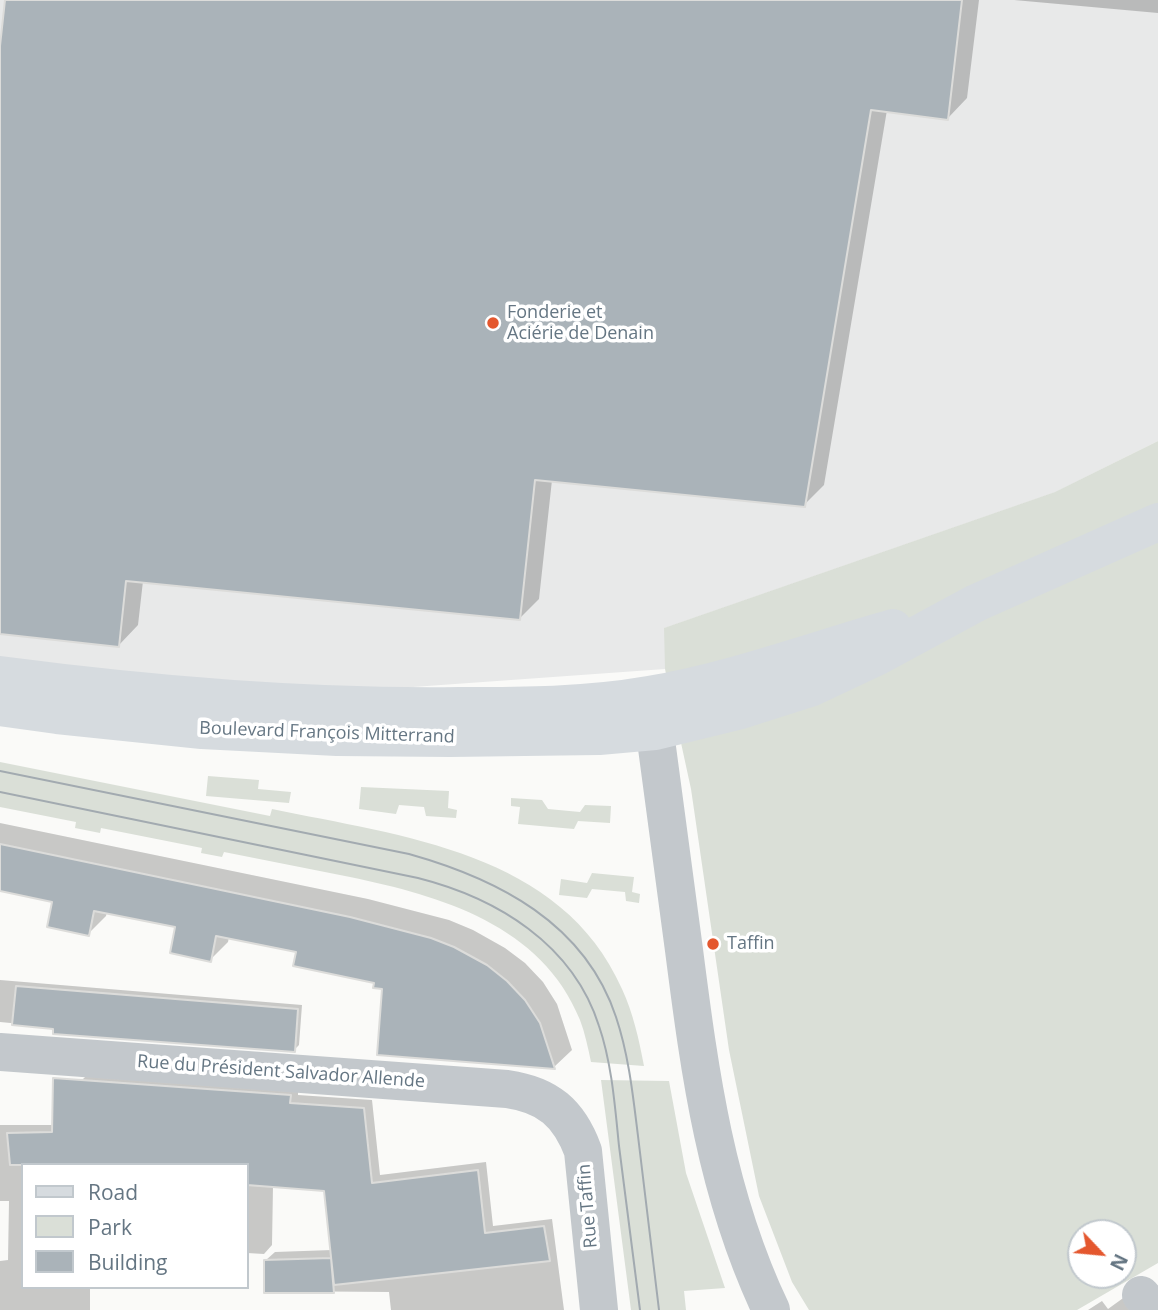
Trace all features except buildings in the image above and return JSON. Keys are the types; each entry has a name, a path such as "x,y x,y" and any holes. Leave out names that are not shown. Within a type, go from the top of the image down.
{"main road":[{"name":"Boulevard François Mitterrand","path":"0,707 202,730 370,738 599,736 730,677 976,603 1158,523"},
{"name":"Boulevard François Mitterrand","path":"0,675 131,692 313,705 565,705 652,713"}],"street":[{"path":"652,713 696,1046 712,1140 738,1231 771,1310"},
{"name":"Rue du Président Salvador Allende","path":"0,1052 507,1089 543,1099 558,1110"},
{"name":"Rue Taffin","path":"558,1110 576,1132 583,1151 598,1310"}],"shaded area":[{"path":"0,0 1158,0 1158,441 1056,492 665,628 665,669 343,692 0,663"}],"green space":[{"path":"1158,441 1158,1263 1137,1275 1137,1219 1067,1219 1067,1289 1113,1289 1077,1310 809,1310 792,1282 759,1196 729,1050 691,789 665,669 664,628 1055,492"},
{"path":"0,762 270,816 272,809 373,829 473,858 519,879 560,907 595,943 626,998 644,1066 591,1062 580,1020 563,987 541,960 515,938 485,920 419,894 350,877 224,852 222,857 201,853 202,848 101,828 100,833 75,828 76,822 0,807"},
{"path":"208,776 259,780 258,789 291,792 289,803 206,796"},
{"path":"361,787 449,791 448,808 457,810 456,818 426,816 424,807 399,805 396,814 359,809"},
{"path":"511,798 542,800 548,809 580,812 585,805 611,806 610,823 578,821 574,829 518,824 520,807 511,806"},
{"path":"592,873 634,877 632,892 640,894 639,903 626,901 625,892 592,889 587,898 559,895 561,879 587,883"},
{"path":"601,1080 669,1081 686,1173 725,1288 684,1291 686,1310 631,1310"}],"tram line":[{"path":"0,771 409,854 475,877 505,892 560,931 583,955 602,984 620,1032 632,1091 659,1310"},
{"path":"0,792 418,878 476,898 528,929 551,948 571,971 587,997 599,1026 612,1086 640,1310"}],"place":[{"name":"Fonderie et Aciérie de Denain","path":"493,323"},
{"name":"Taffin","path":"713,944"}]}
